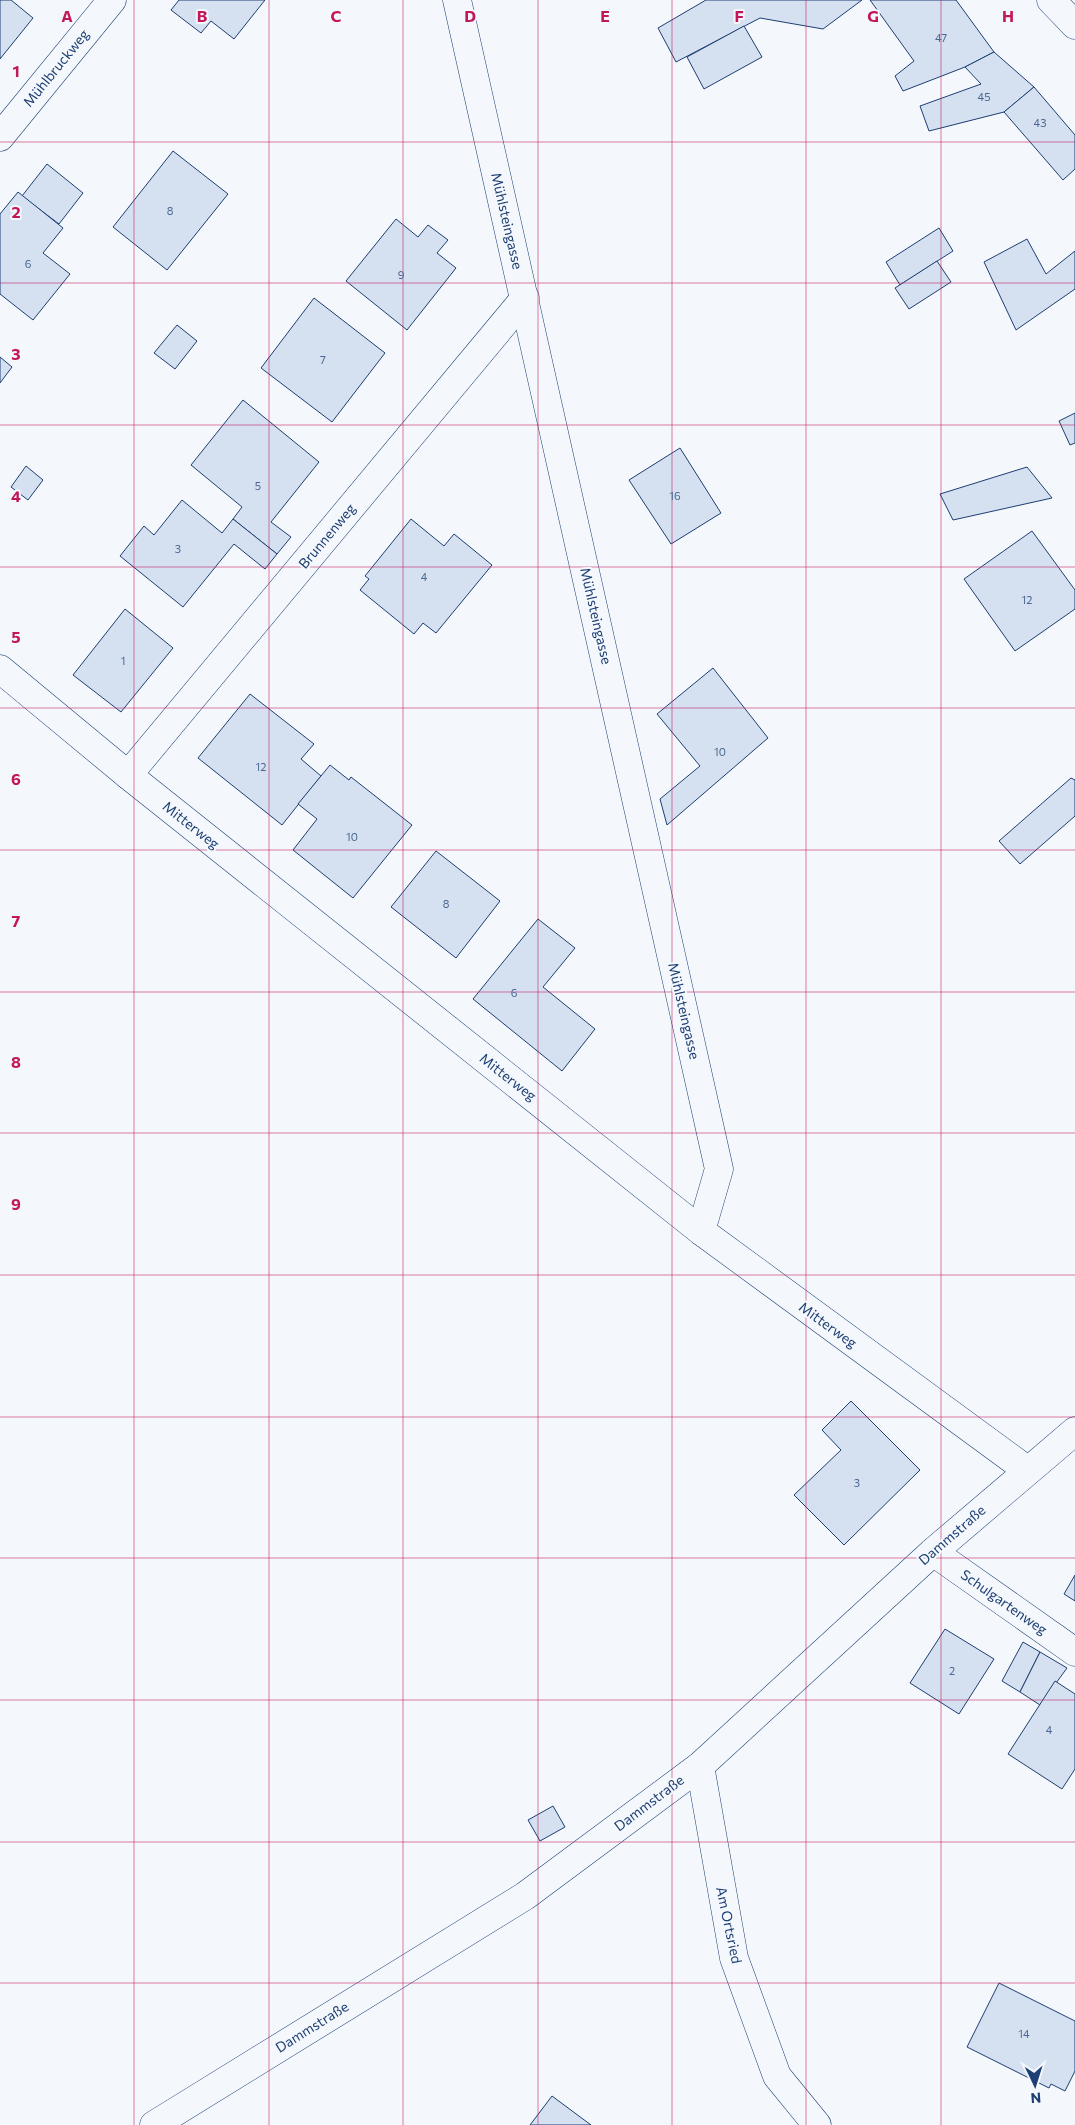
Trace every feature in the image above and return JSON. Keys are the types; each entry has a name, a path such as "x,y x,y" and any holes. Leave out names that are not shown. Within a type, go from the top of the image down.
{"street":[{"name":"Mühlbruckweg","path":"0,136 112,0"},
{"name":"Mühlsteingasse","path":"457,0 719,1169 701,1231"},
{"path":"1051,0 1075,25"},
{"name":"Brunnenweg","path":"128,775 525,298"},
{"name":"Mitterweg","path":"0,669 128,775 701,1231 1027,1470"},
{"name":"Dammstraße","path":"172,2121 525,1896 700,1766 933,1552 1075,1431"},
{"name":"Schulgartenweg","path":"933,1552 1075,1652"},
{"name":"Am Ortsried","path":"700,1766 734,1958 777,2076 817,2125"}],"building":[{"path":"0,0 11,0 33,18 0,59"},
{"path":"179,0 265,0 234,39 211,21 201,33 171,10"},
{"path":"706,0 862,0 823,29 760,18 676,62 658,28"},
{"path":"870,0 956,0 994,52 965,67 903,91 895,76 914,61"},
{"path":"744,26 762,57 704,89 687,57"},
{"path":"994,52 1034,87 1004,112 929,131 920,106 981,84 965,67"},
{"path":"1034,87 1075,135 1075,169 1063,180 1004,112"},
{"path":"173,151 228,194 167,270 113,227"},
{"path":"47,164 83,193 59,224 22,196"},
{"path":"18,192 63,228 43,253 70,274 33,320 0,294 0,214"},
{"path":"396,219 418,237 428,225 448,240 437,253 456,268 407,330 346,281"},
{"path":"939,228 953,251 900,285 886,262"},
{"path":"1027,239 1046,274 1075,251 1075,289 1016,330 984,262"},
{"path":"937,261 951,282 909,309 895,288"},
{"path":"314,298 385,353 332,422 261,368"},
{"path":"177,325 197,341 175,369 154,353"},
{"path":"0,357 12,367 0,383"},
{"path":"243,400 319,462 271,522 291,537 277,554 233,519 242,507 191,465"},
{"path":"1075,413 1075,443 1070,445 1059,421"},
{"path":"680,448 721,513 671,544 629,480"},
{"path":"26,466 43,480 28,500 11,487"},
{"path":"1027,467 1052,498 953,520 940,494"},
{"path":"182,500 222,533 233,519 277,554 265,569 234,544 183,607 120,556 144,526 154,535"},
{"path":"411,519 444,546 454,534 492,565 436,633 423,623 414,634 360,590 369,579 365,576"},
{"path":"1032,531 1075,590 1075,609 1015,651 964,579"},
{"path":"125,609 173,648 121,712 73,675"},
{"path":"713,668 768,738 667,825 660,799 700,766 657,714"},
{"path":"250,694 314,744 301,759 321,776 282,825 198,758"},
{"path":"330,765 349,780 351,777 412,825 353,898 293,850 317,819 298,804"},
{"path":"1071,778 1075,780 1075,816 1020,864 999,841"},
{"path":"436,851 500,901 456,958 391,907"},
{"path":"538,919 575,948 543,987 595,1029 562,1071 473,999"},
{"path":"851,1401 920,1470 844,1545 794,1495 841,1450 822,1430"},
{"path":"1075,1575 1075,1601 1064,1594"},
{"path":"945,1629 994,1659 959,1714 910,1683"},
{"path":"1023,1642 1040,1652 1020,1692 1002,1681"},
{"path":"1040,1652 1067,1668 1040,1705 1020,1692"},
{"path":"1055,1681 1075,1694 1075,1769 1062,1789 1008,1754"},
{"path":"553,1806 565,1827 540,1841 528,1820"},
{"path":"999,1983 1075,2021 1075,2071 1065,2091 1051,2084 1049,2088 967,2047"},
{"path":"552,2096 591,2125 530,2125"}]}
